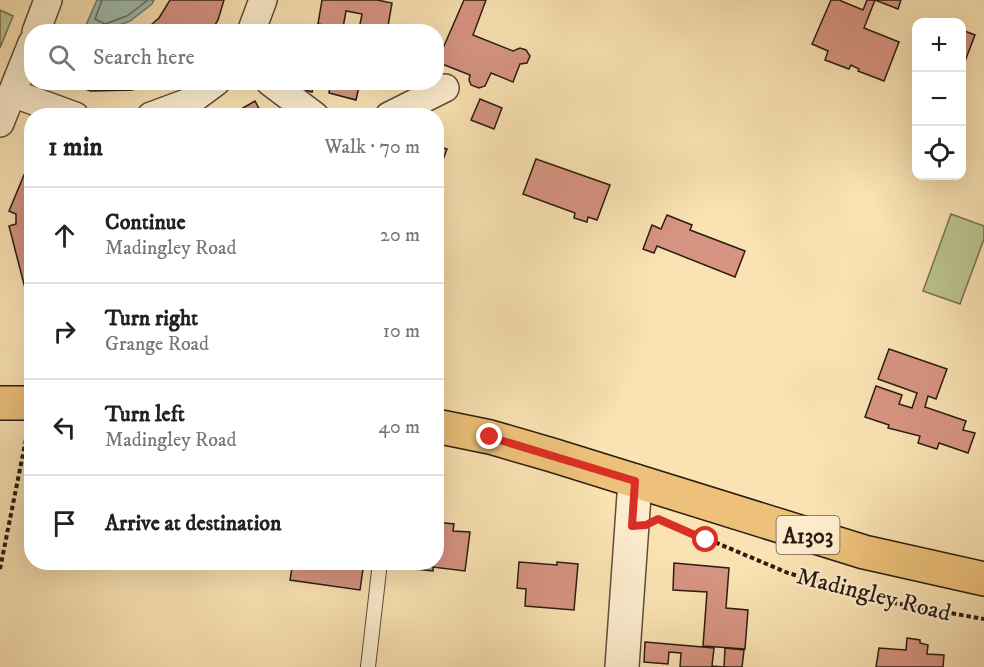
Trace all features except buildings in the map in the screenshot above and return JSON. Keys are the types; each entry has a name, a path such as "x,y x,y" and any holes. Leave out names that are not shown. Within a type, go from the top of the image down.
{"main road":[{"path":"0,403 24,412"},
{"name":"Madingley Road","path":"444,428 490,437 864,552 984,579"}],"street":[{"path":"39,24 48,0"},
{"path":"254,24 263,0"},
{"path":"0,123 24,63"},
{"path":"192,108 209,90"},
{"path":"281,90 304,108"},
{"path":"405,108 441,90"},
{"path":"12,93 53,108"},
{"path":"622,667 635,481"}],"lane":[{"path":"368,667 379,570"}],"path":[{"path":"0,569 24,445"},
{"name":"Madingley Road","path":"632,526 646,525 658,519 788,573 894,603 984,619"}],"green space":[{"path":"0,10 13,16 0,48"},
{"path":"951,214 984,226 984,239 960,304 923,291"}],"water":[{"path":"97,0 154,0 130,21 122,24 86,24"}],"route":[{"path":"490,437 635,481 632,526 646,525 658,519 706,540"}]}
